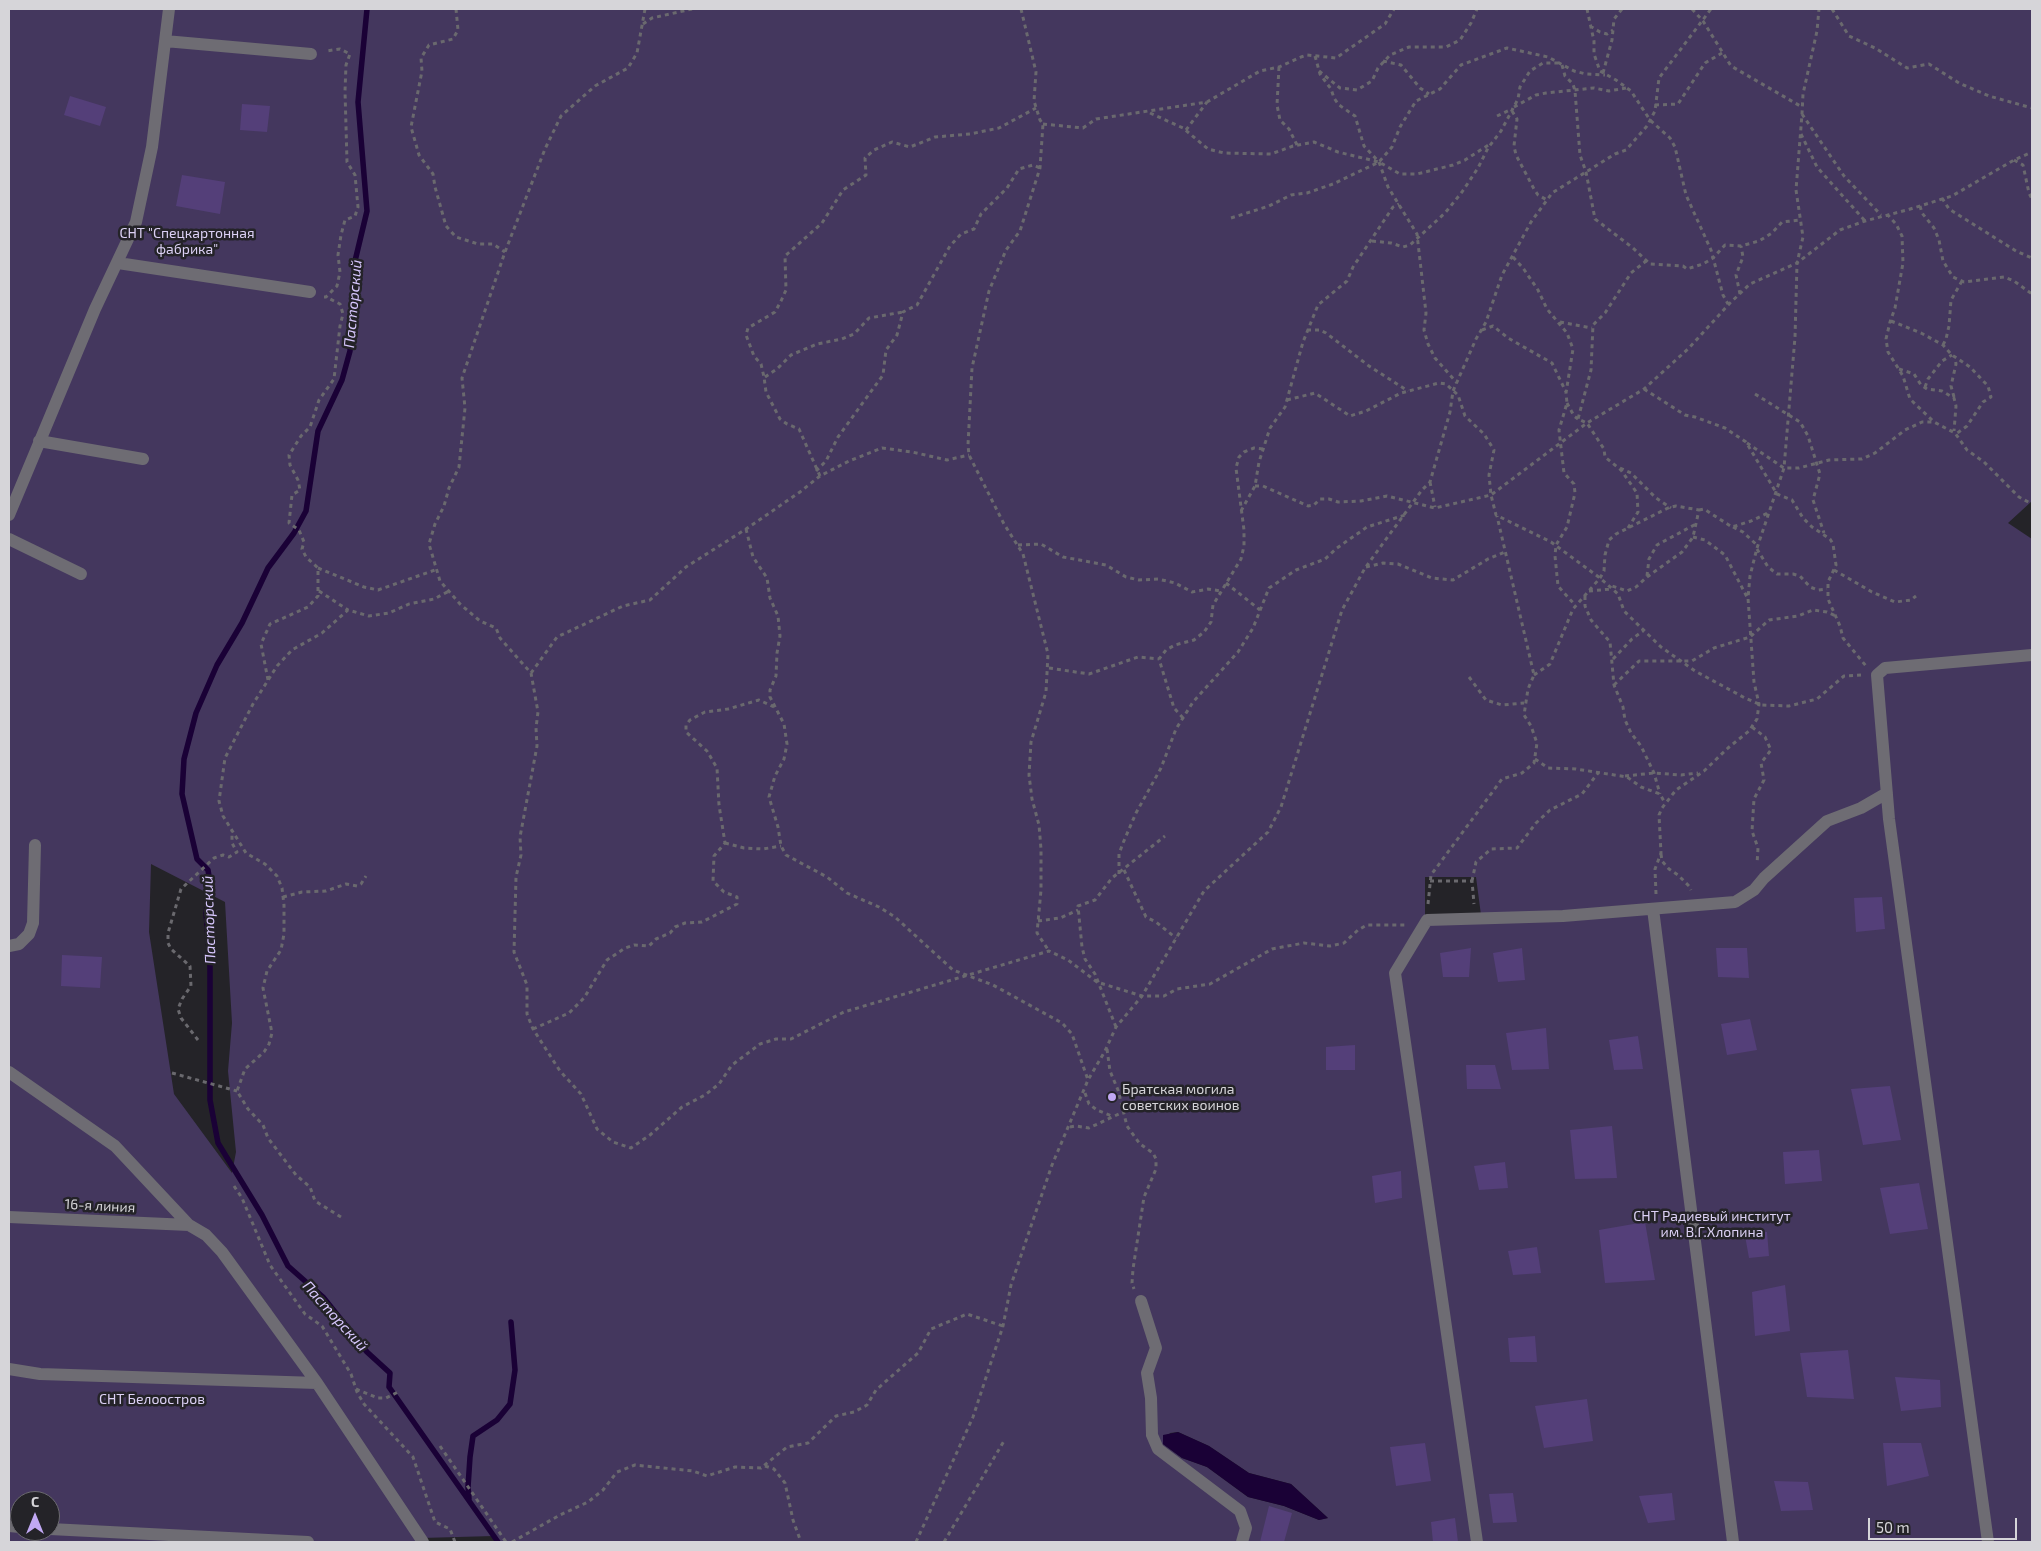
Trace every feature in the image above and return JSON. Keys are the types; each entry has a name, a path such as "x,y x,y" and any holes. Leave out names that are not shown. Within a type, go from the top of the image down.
{"street":[{"path":"9,515 95,309 136,222 152,147 169,9"},
{"path":"165,41 311,54"},
{"path":"118,263 310,292"},
{"path":"39,441 143,459"},
{"path":"9,539 81,574"},
{"path":"1988,1542 1887,793 1875,675 1888,667 2032,655"},
{"path":"1476,1542 1395,973 1427,921 1563,916 1735,902 1754,890 1764,878 1827,821 1861,808 1887,793"},
{"path":"9,946 19,944 29,934 33,923 35,844"},
{"path":"1653,909 1733,1542"},
{"path":"9,1072 115,1146 189,1226 206,1235 222,1252 317,1383 423,1542"},
{"name":"16-я линия","path":"9,1217 189,1226"},
{"path":"1141,1301 1156,1348 1147,1373 1151,1398 1152,1435 1158,1449 1240,1511 1246,1528 1242,1542"},
{"path":"9,1370 40,1374 317,1383"},
{"path":"60,1530 308,1542"}],"path":[{"path":"456,9 458,30 453,39 429,45 421,58 422,71 411,127 419,155 433,174 446,226 456,237 478,244 493,244 505,252"},
{"path":"644,9 637,53 628,68 595,86 561,116 545,149 505,252 462,378 465,408 459,467 449,488 429,544 435,570 440,581 480,621 496,628 500,638 531,673 538,712 536,728 537,746 520,837 521,855 516,877 514,952 527,985 527,1014 533,1029 560,1071 581,1094 597,1129 613,1142 630,1148 650,1135 682,1107 705,1095 720,1084 732,1065 760,1044 776,1039 791,1039 844,1012 1048,951"},
{"path":"642,24 652,18 692,9"},
{"path":"1021,9 1036,72 1034,101 1043,124 1040,168 1020,231 1006,250 989,290 978,332 972,368 969,455 1004,524 1023,554 1048,654 1049,668 1046,692 1031,742 1029,775 1032,799 1039,825 1041,849 1037,933 1048,951 1068,960 1097,982 1142,996 1164,996 1177,990 1210,984 1272,949 1304,943 1330,946 1344,943 1358,930 1367,925 1399,926 1427,921 1431,875 1502,780 1522,772 1534,763 1537,743 1531,726 1524,715 1524,703 1528,689 1534,675 1550,664 1575,605 1589,591 1604,571 1605,555 1609,540 1616,534 1654,514 1676,506 1699,510 1704,509 1743,532 1758,547 1768,567 1777,574 1800,576 1810,587 1818,590 1827,589"},
{"path":"1043,124 1083,128 1096,119 1207,102 1260,71 1278,67 1301,57 1336,58 1385,24 1394,9"},
{"path":"1318,69 1340,88 1357,90 1372,81 1383,61 1390,55 1409,47 1446,47 1460,40 1477,9"},
{"path":"1587,9 1594,41 1596,62 1604,74"},
{"path":"1604,74 1614,19 1622,9"},
{"path":"1692,9 1703,21 1731,66 1802,108"},
{"path":"1435,508 1430,482 1450,412 1453,391 1486,322 1502,275 1512,256 1531,222 1552,193 1615,154 1626,150 1647,126 1655,105 1659,78 1711,9"},
{"path":"1695,905 1689,886 1662,861 1659,815 1676,790 1701,773 1752,727 1758,719 1759,704 1754,682 1748,598 1750,576 1758,547 1784,468 1795,337 1797,263 1803,237 1796,190 1800,133 1802,108 1817,31 1819,9"},
{"path":"1832,9 1849,36 1875,48 1907,68 1930,64 1958,83 1989,96 2032,108"},
{"path":"1590,26 1607,34 1613,30"},
{"path":"1231,218 1270,206 1291,196 1333,184 1379,162 1392,147 1400,127 1416,101 1440,89 1461,65 1507,48 1548,58 1586,74 1604,74 1627,88 1650,120 1670,138 1675,147 1686,196 1713,258 1723,294 1728,304"},
{"path":"311,54 340,49 350,54 346,65 345,91 347,162 355,175 358,207 355,216 344,220 339,245 340,272 337,286 326,297"},
{"path":"1655,105 1678,104 1705,63 1722,53"},
{"path":"1315,56 1318,69 1339,105 1355,116 1364,146 1379,162 1388,186 1417,238 1426,313 1424,330 1435,358 1457,383"},
{"path":"1383,61 1401,65 1420,88 1430,94"},
{"path":"1372,241 1391,243 1403,247 1410,245 1445,213 1462,192 1478,168 1490,144 1501,131 1518,99 1520,87 1530,71 1542,63 1560,64"},
{"path":"1560,64 1565,76 1573,84 1575,91 1580,155 1586,172 1595,219 1650,264 1683,266 1688,269 1713,258 1725,245 1741,246 1759,241 1772,233 1782,222 1800,220"},
{"path":"1278,67 1278,112 1280,120 1289,129 1297,145"},
{"path":"1497,116 1536,96 1546,93 1594,88 1609,91 1627,88"},
{"path":"1186,130 1207,102"},
{"path":"820,476 816,471 799,428 787,424 780,419 766,392 760,364 746,336 748,328 776,312 786,290 785,256 822,223 843,190 866,175 865,158 874,150 892,142 910,147 935,137 970,134 999,128 1036,108"},
{"path":"1512,109 1517,119 1514,146 1516,155 1538,195 1547,200"},
{"path":"1149,112 1186,130 1208,149 1224,152 1271,154 1297,145 1314,142 1338,152 1379,162 1400,174 1416,174 1465,160 1490,144"},
{"path":"1802,114 1844,176 1881,216"},
{"path":"1800,133 1817,167 1865,221"},
{"path":"1255,486 1263,486 1308,506 1314,505 1320,499 1329,498 1338,502 1361,501 1387,496 1435,508 1491,495 1587,423 1644,389 1689,348 1728,304 1750,284 1797,263 1840,230 1887,214 1908,210 1952,196 2014,160 2032,152"},
{"path":"2014,160 2023,165 2029,194 2032,198"},
{"path":"764,377 777,369 791,355 816,344 842,339 854,334 870,318 903,312 917,305 950,246 961,234 974,230 981,214 1007,188 1019,169 1033,165 1040,168"},
{"path":"1942,198 1949,209 2016,251 2032,258"},
{"path":"1241,511 1255,486 1270,428 1280,415 1287,400 1307,330 1318,305 1347,281 1353,268 1393,207 1399,204"},
{"path":"1920,206 1922,213 1934,228 1939,240 1943,260 1953,277 1962,281 2004,277 2014,281 2032,294"},
{"path":"1887,214 1896,224 1902,236 1903,263 1896,308 1886,345 1890,356 1899,369 1910,400 1934,422 1955,433 1967,450 1984,462 2019,497 2032,504"},
{"path":"1740,294 1736,275 1743,256 1741,246"},
{"path":"1512,256 1524,268 1547,309 1560,322 1573,349 1566,393 1567,403 1559,430 1564,473 1574,484 1575,493 1567,527 1556,545 1555,556 1558,586 1575,605"},
{"path":"1578,419 1590,370 1593,325 1605,313 1631,273 1646,260"},
{"path":"1943,345 1949,326 1951,300 1962,281"},
{"path":"310,292 340,304 343,314 334,379 319,400 310,427 301,436 289,455 290,465 298,480 300,490 292,495 289,523 299,530 304,542 302,549 306,557 318,568 364,587 378,590 435,570"},
{"path":"816,471 826,461 838,437 883,375 886,350 896,335 903,312"},
{"path":"1891,321 1921,333 1943,345 1953,357 1956,364 1951,386 1956,406 1955,433"},
{"path":"1560,322 1592,328"},
{"path":"1482,330 1493,326 1508,338 1552,363 1566,393"},
{"path":"1307,330 1320,330 1326,333 1369,366 1408,391"},
{"path":"1925,387 1928,379 1942,361 1953,357"},
{"path":"1953,357 1970,367 1988,386 1991,397 1983,402 1967,426 1955,433"},
{"path":"1899,369 1914,374 1921,385 1942,391 1954,398"},
{"path":"1287,400 1316,393 1350,416 1366,411 1408,391 1439,383 1446,384 1458,395 1465,416 1484,434 1494,450 1489,475 1491,495 1534,675"},
{"path":"1644,389 1686,415 1725,428 1784,468 1799,468 1829,460 1862,459 1875,453 1905,430 1922,422 1934,422"},
{"path":"1755,394 1800,422 1808,436 1820,474 1814,500 1821,528 1833,544 1836,565 1827,589 1828,599 1843,638 1875,675"},
{"path":"1567,403 1574,416 1587,423 1604,449 1606,457 1617,467 1637,493 1638,512 1626,530"},
{"path":"1746,442 1776,494 1792,500 1803,518 1812,527 1826,536"},
{"path":"531,673 557,637 623,606 650,600 686,567 746,529 820,476 849,461 882,448 912,452 947,460 969,455"},
{"path":"1159,659 1166,650 1175,645 1194,640 1204,632 1211,622 1213,604 1241,559 1244,546 1236,468 1239,457 1244,452 1254,448 1264,449"},
{"path":"1617,467 1631,473 1656,498 1671,508"},
{"path":"916,1542 974,1417 1003,1326 1011,1285 1052,1165 1088,1080 1107,1048 1116,1027 1142,996 1204,891 1268,832 1281,806 1342,610 1365,568 1422,490 1430,482"},
{"path":"1607,584 1627,591 1636,587 1682,552 1693,536 1699,510"},
{"path":"1732,527 1768,513"},
{"path":"1118,874 1119,854 1123,842 1161,768 1176,729 1206,686 1238,652 1253,628 1269,588 1296,570 1325,559 1367,527 1405,515"},
{"path":"1496,515 1556,545 1618,594 1624,611 1662,647 1695,671 1759,704 1789,706 1817,699 1844,676 1875,675"},
{"path":"1647,577 1649,559 1657,545 1696,524"},
{"path":"746,529 753,557 767,578 770,598 778,616 780,636 776,676 770,690 770,697 784,724 787,744 784,759 775,776 769,797 778,827 781,846 786,855 827,876 847,893 879,907 895,917 953,970 993,985 1062,1023 1072,1034 1088,1080"},
{"path":"1693,536 1705,540 1725,555 1748,598"},
{"path":"1018,545 1042,544 1063,557 1106,565 1126,578 1139,580 1158,579 1175,583 1192,592 1208,589 1221,591"},
{"path":"1365,568 1382,563 1398,564 1432,578 1453,580 1488,559 1505,552"},
{"path":"268,680 261,644 270,624 308,607 318,596 318,568"},
{"path":"1834,570 1872,592 1895,602 1911,600 1916,596"},
{"path":"1592,573 1604,571"},
{"path":"1226,583 1260,610"},
{"path":"1589,591 1612,589"},
{"path":"318,591 348,610 370,616 389,613 409,604 434,599 449,591"},
{"path":"1585,595 1585,606 1591,620 1610,642 1614,685 1623,706 1628,726 1641,746 1654,773 1660,794 1666,803"},
{"path":"237,1092 245,1069 264,1052 269,1044 272,1033 263,988 267,971 281,950 284,934 283,897 282,888 277,876 266,864 246,853 220,808 220,786 225,758 252,704 292,650 322,633 348,610"},
{"path":"1614,685 1639,661 1692,661 1714,648 1750,636 1769,620 1798,616 1813,610 1827,612 1836,617"},
{"path":"1612,659 1632,639 1644,631"},
{"path":"1049,668 1089,674 1138,657 1159,659"},
{"path":"1159,659 1174,708 1183,718"},
{"path":"1469,678 1486,700 1502,704 1524,703"},
{"path":"533,1029 570,1012 584,998 607,960 626,948 634,945 649,946 656,939 670,933 675,927 685,923 702,922 737,904 737,897 724,892 712,882 714,856 725,843 719,805 718,768 707,751 686,732 686,725 690,720 705,712 728,710 759,700 776,708"},
{"path":"1752,727 1765,737 1771,750 1761,763 1764,780 1754,799 1752,831 1758,848 1756,860 1759,873 1758,884 1754,890"},
{"path":"1534,759 1548,768 1576,769 1627,777 1642,787 1660,794"},
{"path":"1475,918 1472,881 1476,862 1491,850 1517,848 1543,816 1550,810 1582,794 1598,773"},
{"path":"1620,776 1654,773 1681,775 1701,773"},
{"path":"198,1040 180,1018 178,1009 191,986 190,966 171,949 168,943 168,933 181,889 214,858 223,855 229,857 237,852 232,842 232,830"},
{"path":"1116,1027 1095,974 1083,953 1078,906 1094,900 1112,878 1165,836"},
{"path":"725,843 763,850 781,846"},
{"path":"1653,909 1656,895 1655,869 1661,853"},
{"path":"1124,870 1146,918 1156,922 1176,938"},
{"path":"283,897 302,892 326,891 346,884 357,886 361,884 366,876"},
{"path":"1430,881 1472,881"},
{"path":"1038,921 1060,918 1078,910"},
{"path":"1107,1048 1110,1071 1118,1090 1127,1126 1140,1144 1153,1152 1156,1159 1156,1169 1144,1197 1133,1269 1132,1283 1141,1301"},
{"path":"172,1073 237,1092 248,1109 263,1125 268,1138 296,1175 310,1187 315,1201 341,1217"},
{"path":"1084,1093 1089,1104 1097,1110 1113,1116"},
{"path":"1069,1128 1076,1126 1089,1128 1123,1112"},
{"path":"234,1186 242,1198 270,1265 305,1314 322,1326 351,1374 364,1404 413,1457 435,1522 450,1529 455,1542"},
{"path":"512,1542 567,1511 588,1502 603,1490 617,1472 635,1464 693,1471 707,1476 735,1468 761,1468 787,1447 808,1443 836,1416 854,1412 867,1405 876,1390 918,1353 931,1329 967,1314 1003,1326"},
{"path":"356,1388 378,1398 386,1398 398,1392"},
{"path":"944,1542 1004,1441"},
{"path":"440,1446 506,1542"},
{"path":"765,1466 774,1469 785,1483 793,1520 801,1542"}],"green space":[{"path":"9,9 2032,9 2032,501 2008,523 2032,539 2032,1542 498,1542 494,1536 421,1538 422,1542 9,1542","holes":["151,864 225,902 232,1023 228,1071 236,1152 232,1173 174,1094 149,932","1425,877 1476,877 1481,915 1425,920","1178,1432 1209,1446 1249,1473 1291,1484 1328,1518 1319,1520 1284,1506 1248,1497 1207,1467 1182,1458 1163,1444 1170,1433"]}],"shaded area":[{"path":"1178,1432 1209,1446 1249,1473 1291,1484 1328,1518 1319,1520 1284,1506 1248,1497 1207,1467 1182,1458 1163,1444 1163,1435"}],"building":[{"path":"70,96 106,107 100,126 64,115"},
{"path":"242,104 270,106 267,132 240,130"},
{"path":"182,175 225,182 220,214 176,206"},
{"path":"1882,897 1885,929 1856,932 1854,898"},
{"path":"1471,948 1469,977 1443,977 1440,953"},
{"path":"1522,948 1525,980 1498,982 1493,953"},
{"path":"1716,948 1747,948 1749,978 1718,977"},
{"path":"62,955 102,957 100,988 61,986"},
{"path":"1750,1019 1757,1050 1727,1055 1721,1024"},
{"path":"1546,1028 1549,1069 1512,1070 1506,1033"},
{"path":"1638,1036 1643,1069 1614,1070 1609,1040"},
{"path":"1355,1045 1355,1070 1326,1070 1326,1047"},
{"path":"1466,1065 1495,1065 1501,1089 1467,1089"},
{"path":"1890,1086 1901,1140 1863,1145 1851,1089"},
{"path":"1612,1126 1617,1178 1575,1179 1570,1130"},
{"path":"1819,1150 1822,1181 1785,1184 1783,1152"},
{"path":"1505,1162 1508,1188 1479,1190 1474,1166"},
{"path":"1401,1171 1402,1198 1375,1203 1372,1176"},
{"path":"1919,1183 1928,1229 1890,1234 1880,1188"},
{"path":"1645,1222 1655,1280 1605,1283 1599,1230"},
{"path":"1744,1230 1767,1232 1769,1256 1749,1258"},
{"path":"1537,1247 1541,1273 1513,1275 1508,1251"},
{"path":"1785,1285 1790,1331 1755,1336 1752,1292"},
{"path":"1535,1336 1537,1362 1510,1362 1508,1338"},
{"path":"1848,1350 1854,1399 1807,1397 1800,1353"},
{"path":"1895,1377 1940,1380 1941,1407 1901,1411"},
{"path":"1587,1399 1593,1441 1544,1448 1535,1406"},
{"path":"1425,1443 1431,1481 1396,1486 1390,1447"},
{"path":"1883,1443 1921,1443 1929,1476 1887,1486"},
{"path":"1774,1481 1808,1482 1813,1510 1781,1511"},
{"path":"1513,1493 1517,1522 1493,1523 1489,1494"},
{"path":"1672,1493 1675,1520 1648,1523 1639,1496"},
{"path":"1269,1506 1292,1513 1284,1542 1260,1542"},
{"path":"1455,1518 1458,1542 1433,1542 1431,1522"}],"waterway":[{"name":"Пасторский","path":"367,9 358,102 367,211 355,261 355,310 351,329 350,351 342,380 318,431 306,511 294,533 268,568 242,623 217,665 196,713 184,759 182,794 197,859 208,870 210,883 206,913 210,964 210,1100 218,1143 262,1215 288,1266 323,1297 367,1352 390,1373 389,1387 498,1542"},
{"path":"469,1499 468,1487 473,1436 497,1420 510,1404 515,1370 511,1322"}],"place":[{"name":"Братская могила советских воинов","path":"1112,1097"}],"park label":[{"name":"СНТ \"Спецкартонная фабрика\"","path":"187,242"},
{"name":"СНТ Радиевый институт им. В.Г.Хлопина","path":"1712,1224"},
{"name":"СНТ Белоостров","path":"152,1399"}]}
